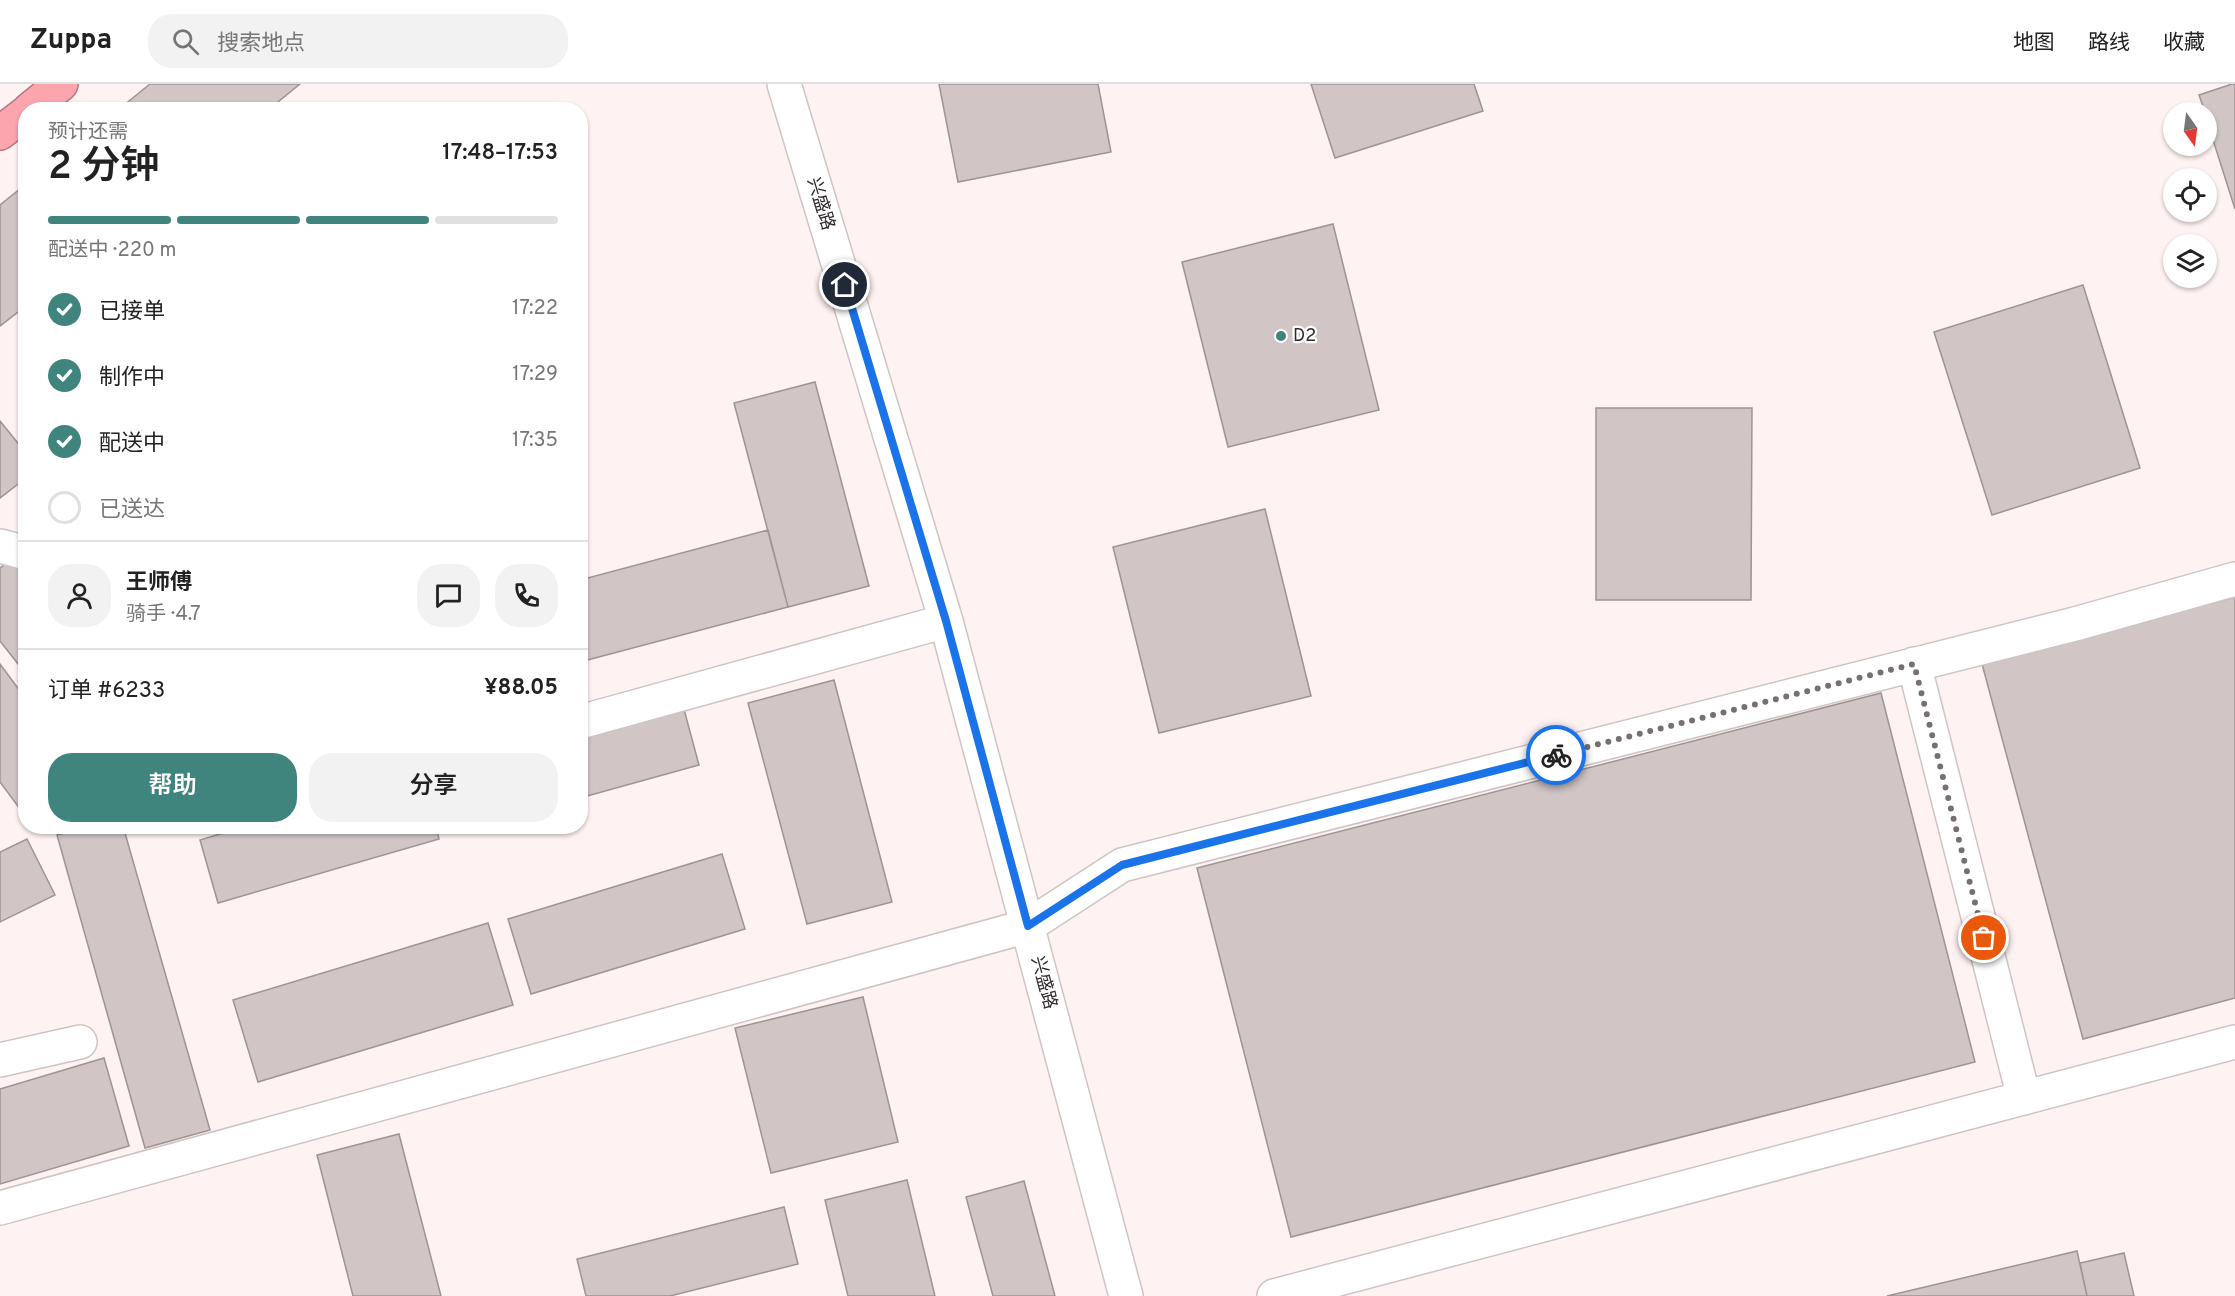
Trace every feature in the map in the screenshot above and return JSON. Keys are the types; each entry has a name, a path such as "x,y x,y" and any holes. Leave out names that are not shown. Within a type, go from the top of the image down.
{"highway":[{"path":"39,102 61,84"},
{"path":"0,133 18,118"}],"street":[{"name":"兴盛路","path":"784,84 946,621 1126,1296"},
{"path":"0,546 18,551"},
{"path":"0,1208 1028,926 1122,865 2075,624 2235,579"},
{"path":"588,720 946,621"},
{"path":"1914,664 2024,1098"},
{"path":"0,1060 80,1042"},
{"path":"1274,1296 2235,1042"}],"building":[{"path":"150,84 300,84 278,102 128,102"},
{"path":"939,84 1098,84 1111,152 958,182"},
{"path":"1311,84 1474,84 1483,111 1335,158"},
{"path":"2235,84 2235,209 2217,153 2217,102 2201,102 2199,95"},
{"path":"18,190 18,312 0,326 0,205"},
{"name":"D2","path":"1333,224 1379,410 1228,447 1182,262"},
{"path":"2083,285 2140,468 1992,515 1934,332"},
{"path":"815,382 869,586 788,607 734,403"},
{"path":"1596,408 1752,408 1751,600 1596,600"},
{"path":"0,421 18,443 18,484 0,498"},
{"path":"1265,509 1311,696 1159,733 1113,547"},
{"path":"768,530 788,607 588,660 588,578"},
{"path":"12,559 18,567 18,664 0,641 0,568"},
{"path":"2235,597 2235,998 2083,1039 1982,664"},
{"path":"0,664 18,688 18,806 0,782"},
{"path":"834,680 892,902 807,924 748,703"},
{"path":"1881,693 1975,1062 1291,1237 1197,868"},
{"path":"682,702 699,765 588,796 588,728"},
{"path":"125,834 210,1130 145,1148 57,835"},
{"path":"220,834 438,834 439,839 218,903 200,840"},
{"path":"27,839 55,895 0,922 0,852"},
{"path":"722,854 745,929 531,994 508,919"},
{"path":"488,923 513,1005 258,1082 233,1000"},
{"path":"863,997 898,1142 771,1173 735,1028"},
{"path":"104,1058 129,1146 0,1184 0,1089"},
{"path":"399,1134 441,1296 353,1296 317,1155"},
{"path":"907,1180 935,1296 848,1296 825,1200"},
{"path":"1024,1181 1055,1296 993,1296 966,1197"},
{"path":"784,1207 798,1264 670,1296 586,1296 577,1259"},
{"path":"2077,1251 2087,1296 1887,1296"},
{"path":"2124,1253 2134,1296 2087,1296 2080,1263"}],"way so far":[{"path":"1556,755 1914,664 1984,938"}],"place":[{"name":"D2","path":"1281,336"}],"route":[{"path":"845,285 946,621 1028,926 1122,865 1556,755"}]}
